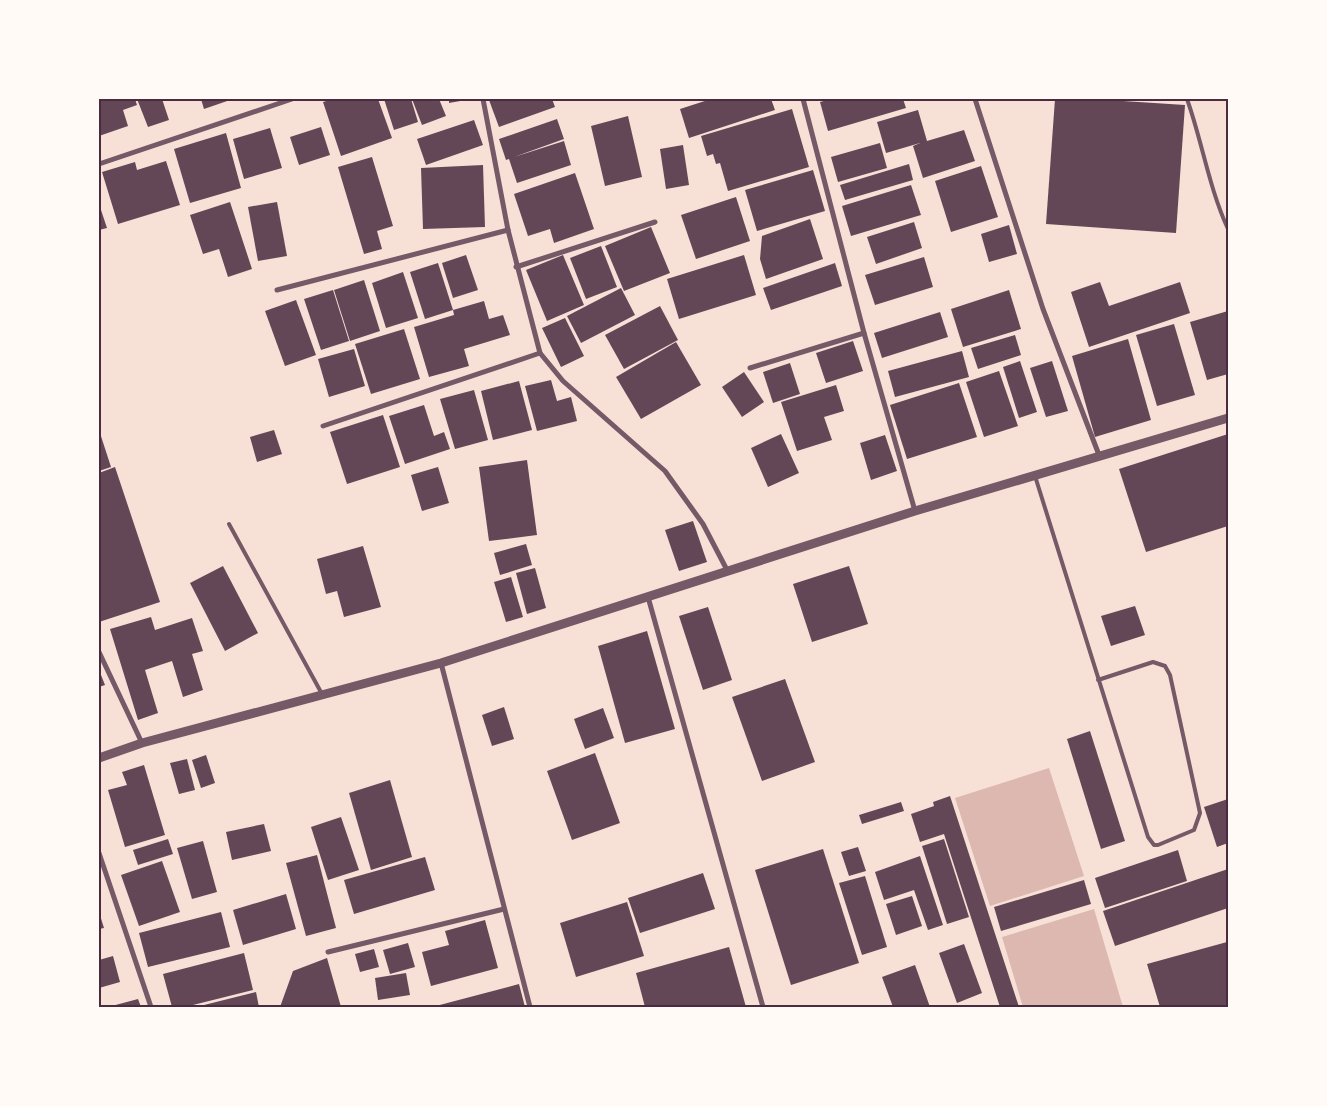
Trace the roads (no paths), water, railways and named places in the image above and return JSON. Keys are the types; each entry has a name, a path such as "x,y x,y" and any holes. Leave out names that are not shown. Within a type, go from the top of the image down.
{"street":[{"path":"99,164 292,99"},
{"path":"483,99 516,267 540,353 563,381 665,471 703,524 727,570"},
{"path":"803,99 864,332 916,511"},
{"path":"975,99 1043,309 1098,455"},
{"path":"516,267 655,222"},
{"path":"277,290 508,230"},
{"path":"750,368 864,332"},
{"path":"323,426 540,353"},
{"path":"99,758 142,743 441,663 916,511 1035,476 1098,455 1228,418"},
{"path":"648,597 763,1007"},
{"path":"99,652 142,743"},
{"path":"441,663 530,1007"},
{"path":"99,853 151,1007"},
{"path":"328,952 504,909"}],"lane":[{"path":"1187,99 1200,136 1220,212 1228,229"},
{"path":"1035,476 1098,680 1151,841 1158,845 1194,830 1200,813 1170,676 1165,666 1153,662 1098,680"},
{"path":"229,524 322,694"}]}
